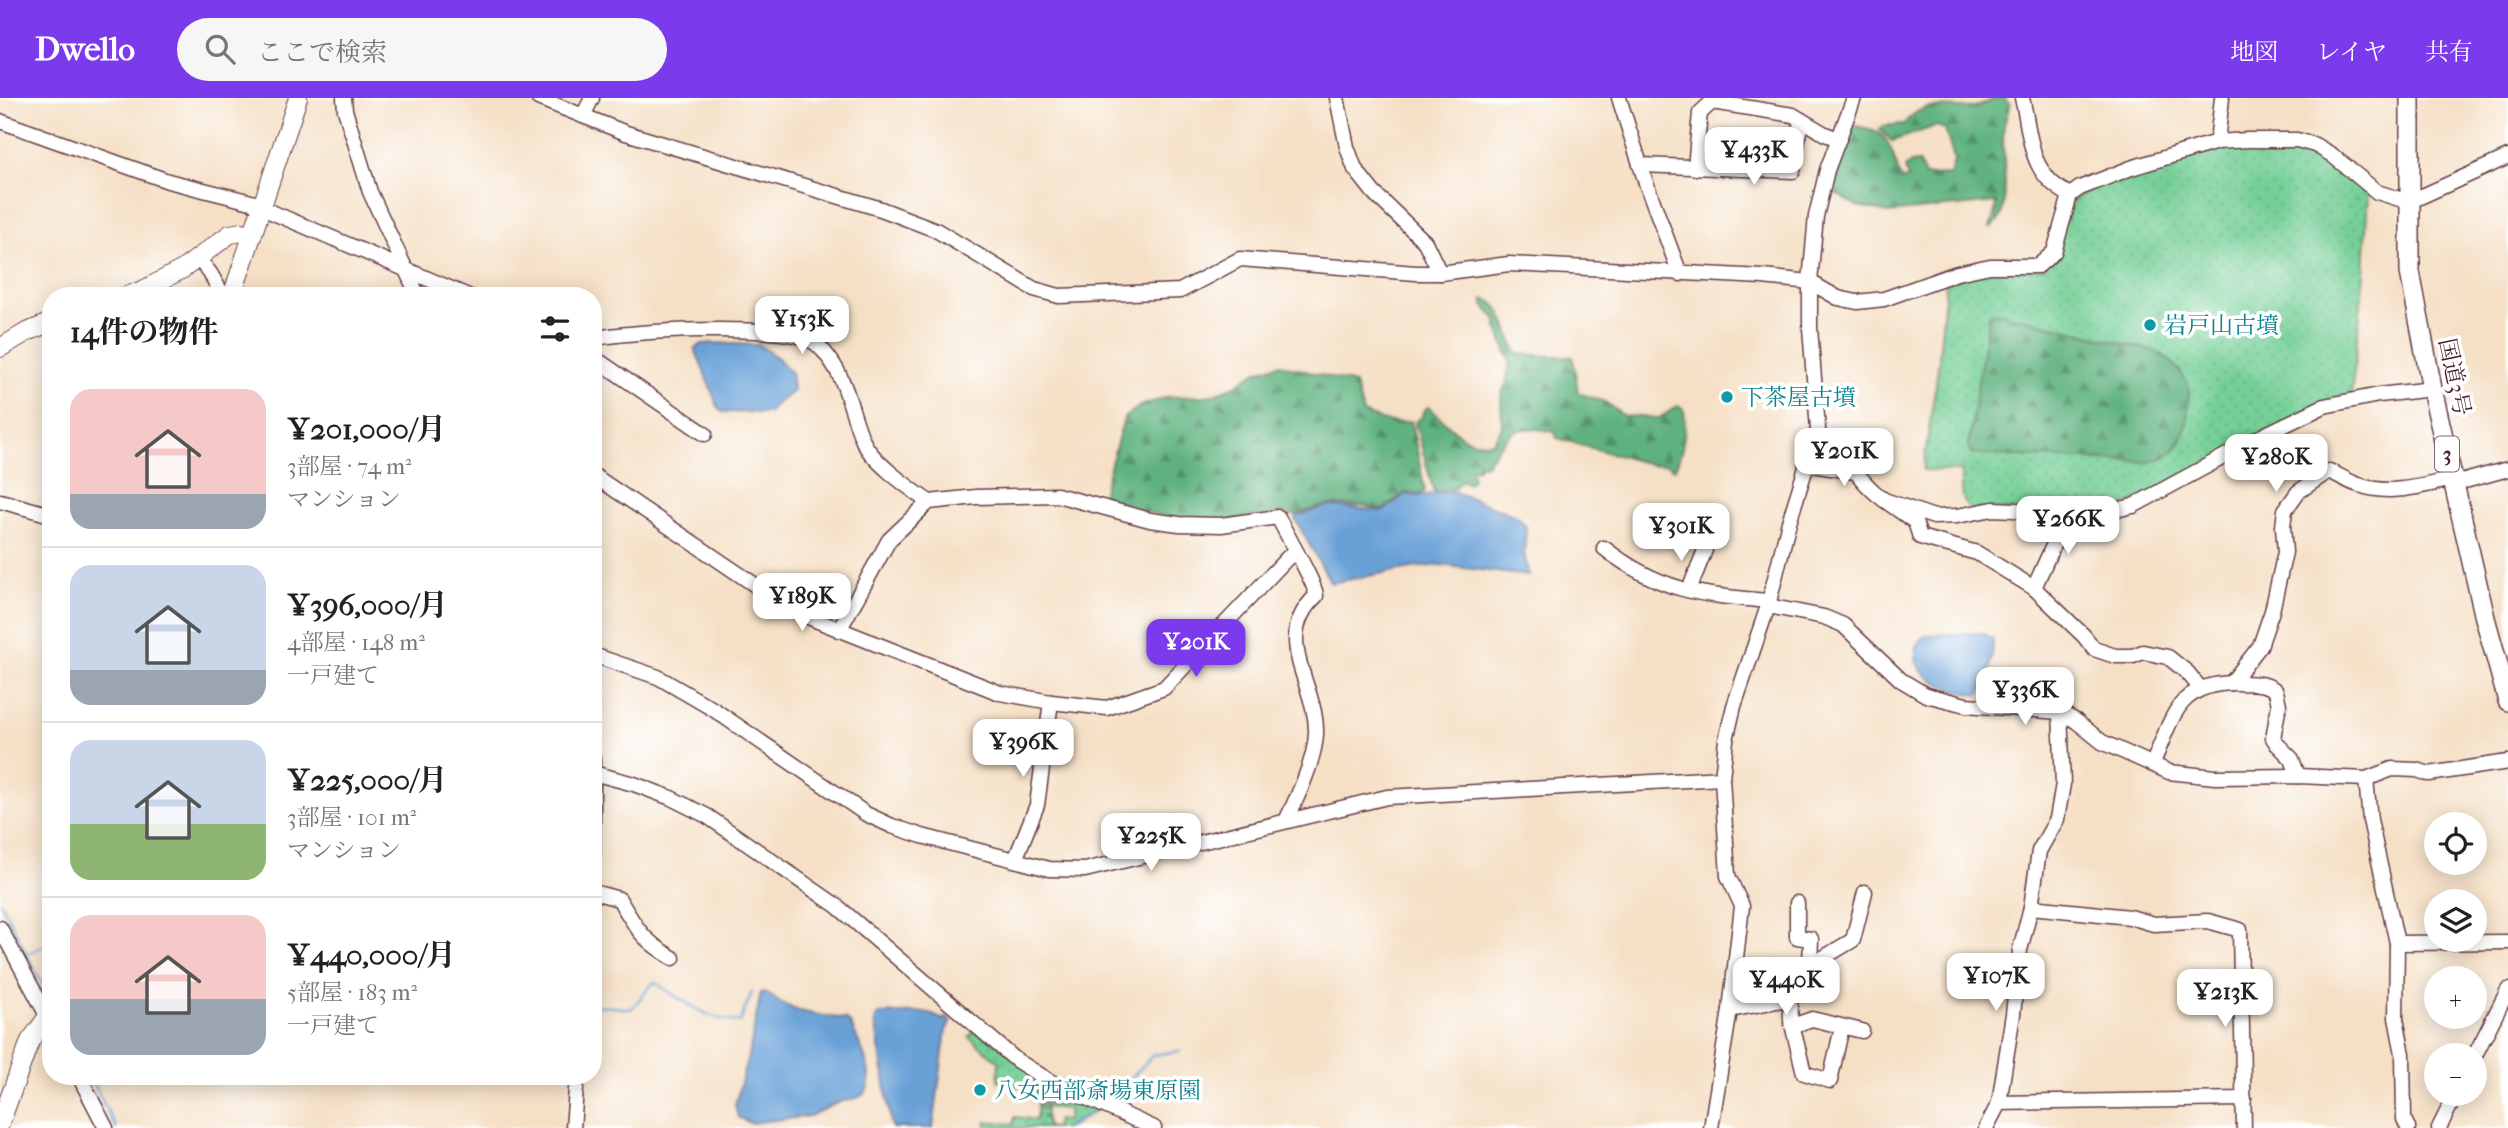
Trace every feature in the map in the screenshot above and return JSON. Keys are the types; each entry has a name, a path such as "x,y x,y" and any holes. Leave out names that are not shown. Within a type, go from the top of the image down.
{"highway":[{"name":"国道3号","path":"2410,98 2410,272 2432,389 2484,618 2508,701"}],"main road":[{"path":"229,287 263,207 298,98"},
{"path":"148,287 198,258 230,234 253,234"},
{"path":"0,348 42,326"},
{"path":"1,1116 30,1041 42,1027"}],"street":[{"path":"344,98 345,110 370,192 414,287"},
{"path":"538,98 626,133 881,209 936,230 1034,289 1059,296 1180,291 1240,258 1416,273 1440,273 1510,264 1763,277 1810,282 1838,298 1857,302 1884,299 1957,273 1990,266 2038,266 2054,252 2070,195 2080,188 2104,177 2217,142 2285,140 2315,145 2332,155 2377,192 2409,202 2508,157"},
{"path":"583,116 592,98"},
{"path":"1337,98 1346,144 1355,169 1374,193 1425,242 1440,273"},
{"path":"1619,98 1680,274"},
{"path":"1846,120 1841,118 1847,98"},
{"path":"1711,1128 1730,1010 1742,906 1728,876 1722,778 1726,740 1734,706 1769,603 1789,522 1818,429 1810,328 1810,282 1816,216 1827,170 1854,98"},
{"path":"2022,98 2035,161 2046,179 2070,195"},
{"path":"2217,142 2222,98"},
{"path":"1695,168 1700,113 1712,102 1724,100 1793,115 1839,139"},
{"path":"1640,164 1793,171 1801,120"},
{"path":"0,121 168,181 263,207 447,287"},
{"path":"198,258 221,287"},
{"path":"602,337 643,332 759,331 786,333 811,340 828,356 839,374 863,444 883,465 929,502"},
{"path":"602,363 705,434"},
{"path":"1884,500 1934,517 1993,509 2107,512 2133,506 2324,406 2379,389 2432,389"},
{"path":"1806,464 1856,472 1870,491 1915,522 1920,537 1977,553 2034,587 2094,649 2115,656 2133,656 2143,652 2168,657 2188,673 2200,688"},
{"path":"2231,683 2260,646 2272,611 2285,552 2285,510 2298,492 2329,471 2357,485 2381,491 2453,481 2508,469"},
{"path":"602,481 786,606 839,630 1000,693 1107,708 1164,688 1294,551"},
{"path":"839,630 889,540 929,502 1003,495 1057,495 1150,520 1179,524 1221,525 1278,517 1316,589 1316,596 1305,607 1298,621 1296,645 1298,663 1314,715 1316,735 1306,771 1286,821"},
{"path":"0,501 42,513"},
{"path":"2034,587 2056,538 2059,512"},
{"path":"1604,548 1627,566 1664,585 1769,603 1824,617 1843,625 1901,680 1926,695 1966,705 2060,712 2077,721 2102,742 2169,772 2215,778 2298,776 2366,779 2392,769 2417,770 2429,775 2508,762"},
{"path":"1689,590 1705,550"},
{"path":"602,658 658,677 713,709 866,814 922,836 1049,869 1084,870 1387,797 1722,778"},
{"path":"2153,763 2172,716 2184,698 2200,688 2231,683 2263,684 2276,691 2279,705 2273,738 2292,759 2298,776"},
{"path":"1015,860 1037,805 1051,702"},
{"path":"1986,1128 1999,1103 2020,950 2031,907 2039,851 2057,818 2063,783 2060,712"},
{"path":"602,771 659,793 706,816 837,906 1016,1060 1051,1082 1154,1128"},
{"path":"2366,779 2370,820 2397,943 2396,1018 2403,1054 2404,1119 2408,1128"},
{"path":"1782,1000 1783,975 1818,961 1853,940 1865,892"},
{"path":"602,895 619,900 642,937 650,945 673,958"},
{"path":"1797,903 1797,937 1811,939 1810,964"},
{"path":"2031,907 2130,917 2154,924 2208,921 2240,930 2244,1128"},
{"path":"0,928 42,1003"},
{"path":"2397,943 2508,942"},
{"path":"2481,1043 2508,990"},
{"path":"1730,1010 1782,1000 1790,1001 1792,1026 1804,1073 1830,1081 1842,1027"},
{"path":"1792,1026 1812,1019 1862,1031"},
{"path":"84,1085 106,1128"},
{"path":"573,1128 576,1085"},
{"path":"1999,1103 2244,1098"},
{"path":"2439,1128 2450,1106"},
{"path":"1115,1128 1128,1118"}],"green space":[{"path":"2003,98 2010,104 2003,137 2005,196 1998,221 1990,228 1996,202 1888,213 1857,206 1832,191 1829,182 1848,123 1870,129 1884,138 1892,151 1902,181 1908,178 1905,168 1918,162 1925,176 1951,175 1954,159 1945,129 1936,126 1892,141 1879,129 1883,126 1904,124 1911,116 1932,107 1970,108"},
{"name":"岩戸山古墳","path":"2239,144 2303,146 2315,151 2368,191 2364,274 2351,398 2129,504 2104,509 1970,510 1962,492 1962,471 1923,470 1938,368 1946,282 1982,271 2044,268 2074,199 2116,176"},
{"path":"1484,299 1492,302 1502,314 1518,354 1573,357 1578,393 1605,402 1624,416 1659,418 1678,406 1684,410 1683,441 1675,469 1666,464 1652,465 1557,438 1555,432 1529,428 1513,433 1485,465 1479,463 1479,467 1471,470 1473,479 1468,484 1462,480 1454,488 1434,492 1415,422 1422,417 1423,411 1428,407 1457,433 1472,441 1493,442 1502,427 1501,395 1510,362 1497,327 1497,319 1484,306"},
{"path":"1996,312 2154,351 2165,357 2179,370 2189,388 2186,428 2174,450 2150,462 1971,454 1968,446 1989,315"},
{"path":"1280,364 1355,384 1363,413 1386,421 1411,421 1425,491 1421,494 1405,493 1382,510 1366,506 1326,505 1294,515 1279,513 1221,522 1179,519 1100,502 1124,418 1140,406 1168,397 1207,396 1231,388 1257,371"},
{"path":"975,1030 1098,1108 1066,1128 1055,1128 1057,1120 1067,1121 1069,1109 1046,1107 1041,1103 1061,1104 1062,1101 1035,1100 1036,1087 1012,1086 1012,1083 998,1081 999,1062 969,1037"},
{"path":"1038,1102 1046,1109 1046,1116 1041,1117 1046,1118 1047,1127 1055,1128 986,1128 987,1121 1014,1124 1015,1117 1036,1120"}],"water":[{"path":"702,344 759,345 778,358 791,373 793,390 774,406 770,413 722,412 695,349"},
{"path":"1453,491 1519,517 1526,527 1524,553 1529,576 1441,565 1331,583 1295,519 1328,506 1384,511 1405,494 1417,496"},
{"path":"1984,633 1993,639 1992,653 1988,676 1978,695 1960,691 1929,678 1917,663 1917,648 1927,635"},
{"path":"761,992 792,1008 845,1019 850,1023 869,1071 867,1090 861,1096 836,1103 810,1116 750,1123 738,1117 735,1105"},
{"path":"926,1012 951,1021 946,1030 933,1128 892,1128 875,1020 879,1014"}],"waterway":[{"path":"0,902 42,983"},
{"path":"29,953 42,946"},
{"path":"602,1006 631,1009 654,982 705,1013 716,1018 740,1022 752,992"},
{"path":"1109,1101 1153,1055 1180,1051"},
{"path":"94,1085 116,1128"},
{"path":"1068,1128 1098,1109"}],"place":[{"name":"岩戸山古墳","path":"2150,325"},
{"name":"下茶屋古墳","path":"1727,397"},
{"name":"八女西部斎場東原園","path":"980,1090"}]}
